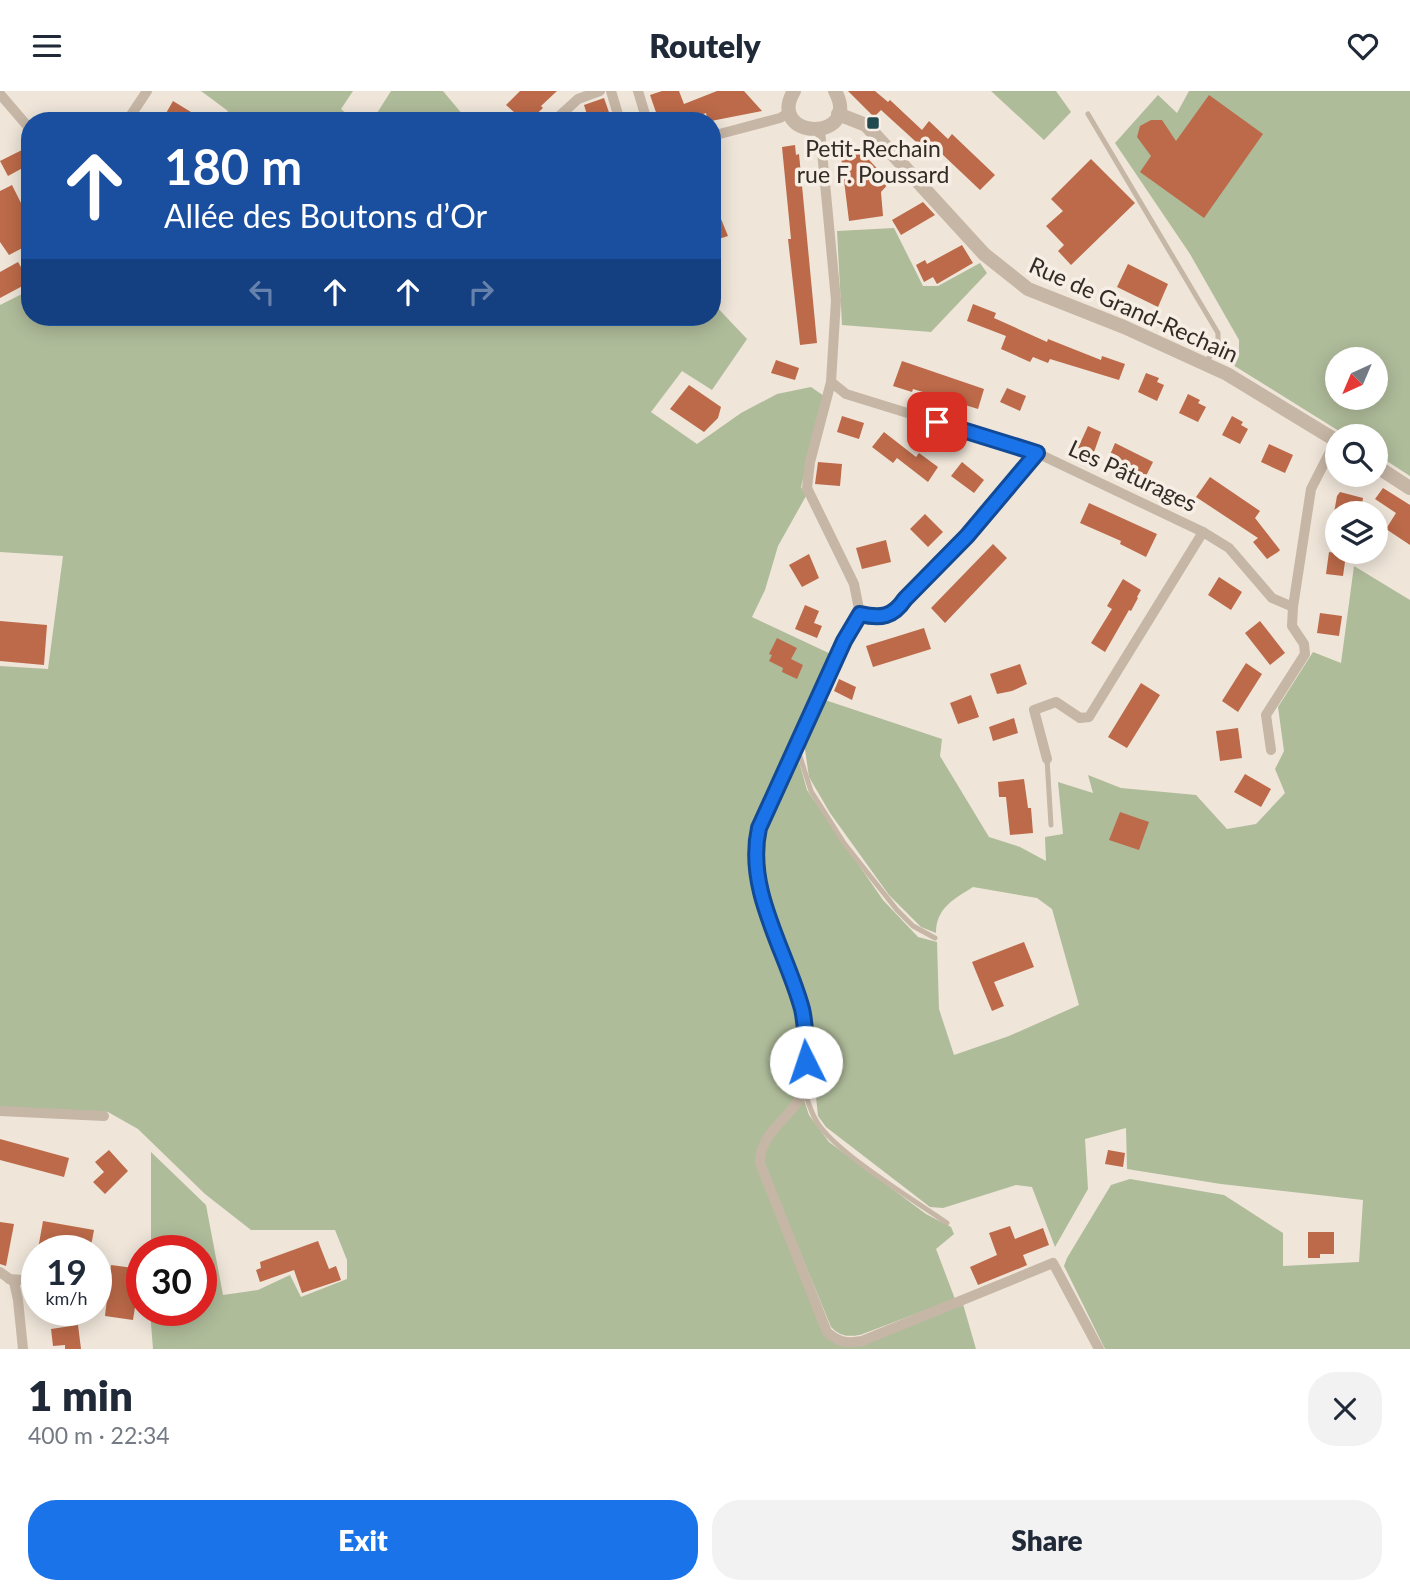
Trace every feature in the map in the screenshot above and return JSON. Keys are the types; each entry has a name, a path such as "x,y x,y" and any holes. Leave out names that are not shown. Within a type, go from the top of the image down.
{"street":[{"path":"133,112 147,91"},
{"path":"564,112 578,99 600,91"},
{"path":"611,91 617,112"},
{"path":"638,91 644,112"},
{"path":"794,91 789,104 793,119 805,129 820,130 831,124 838,114 839,100 835,91"},
{"path":"0,95 21,119"},
{"path":"721,134 780,118 790,112"},
{"name":"Rue de Grand-Rechain","path":"838,114 866,125 984,254 1028,289 1124,327 1227,374 1325,433"},
{"path":"820,130 836,300 831,382 810,462 807,488 854,584 860,614 844,641 759,828 755,854 758,878 803,1012 806,1045 805,1092 761,1149 760,1163 827,1332 835,1339 853,1343 862,1341 1053,1263 1099,1349"},
{"name":"Les Pâturages","path":"831,382 846,394 1037,453 1203,531 1229,548 1272,598 1293,607"},
{"path":"860,614 888,616 898,610 905,599 967,536 1037,453"},
{"path":"1271,750 1266,715 1305,654 1304,644 1292,626 1293,607 1311,489 1325,462"},
{"path":"1388,473 1410,488"},
{"path":"1047,759 1034,710 1056,702 1080,718 1089,717 1203,531"},
{"path":"0,1111 104,1116"},
{"path":"5,1275 14,1282 23,1349"}],"lane":[{"path":"1088,114 1218,333 1217,345 1205,364"},
{"path":"796,744 811,791 844,843 897,910 913,926 935,938"},
{"path":"1047,759 1051,825"},
{"path":"805,1092 813,1117 822,1130 858,1160 947,1223"}],"green space":[{"path":"201,91 353,91 341,109 344,112 228,111"},
{"path":"391,91 443,91 460,112 378,112"},
{"path":"991,91 1056,91 1071,112 1044,140"},
{"path":"1189,91 1410,91 1410,476 1388,462 1388,424 1328,424 1233,365 1239,353 1239,340 1190,254 1115,143 1158,95 1177,113"},
{"path":"894,228 923,286 938,286 980,263 987,273 931,332 842,325 837,231"},
{"path":"21,294 21,326 721,326 721,312 747,339 712,390 682,371 651,412 697,444 741,413 777,394 811,387 824,396 801,487 806,496 778,546 765,590 752,617 833,655 766,797 748,847 753,884 799,1010 801,1089 757,1151 820,1327 829,1339 836,1344 850,1346 963,1304 976,1349 153,1349 151,1326 217,1326 217,1263 223,1295 258,1290 290,1275 301,1297 347,1279 347,1260 335,1230 251,1230 205,1194 138,1129 108,1112 0,1107 0,666 48,669 63,556 0,552 0,305"},
{"path":"1354,566 1410,600 1410,1349 1105,1349 1064,1266 1111,1185 1130,1179 1224,1195 1283,1233 1283,1266 1359,1262 1363,1200 1221,1184 1127,1169 1126,1128 1085,1139 1088,1189 1055,1247 1032,1187 1016,1185 943,1208 930,1207 826,1127 818,1116 807,1009 762,875 760,835 796,751 807,790 883,900 918,937 937,942 939,1009 954,1055 1009,1036 1079,1005 1052,909 1037,898 973,887 947,905 939,917 936,933 921,927 889,895 830,813 809,777 803,736 822,699 942,739 940,756 989,837 1020,847 1046,861 1045,837 1063,834 1058,782 1093,793 1088,775 1121,788 1196,795 1227,829 1256,824 1285,793 1275,769 1284,751 1278,707 1313,652 1341,663"},
{"path":"804,1100 809,1115 829,1142 926,1214 951,1227 954,1234 936,1249 955,1299 860,1335 844,1335 831,1327 764,1164 767,1146 772,1138"},
{"path":"151,1152 206,1205 212,1235 151,1235"}],"building":[{"path":"520,91 557,91 541,106 543,108 539,112 514,112 506,105"},
{"path":"662,91 679,91 684,104 717,91 744,91 762,111 721,119 721,112 656,112 650,95"},
{"path":"848,91 875,91 888,102 890,100 922,130 929,121 948,139 952,134 995,175 980,190 942,154 936,160 881,110 874,117"},
{"path":"1209,95 1263,134 1204,218 1140,172 1151,156 1137,137 1140,126 1151,120 1162,120 1176,141"},
{"path":"604,98 609,112 586,112 584,105"},
{"path":"173,101 191,112 167,112"},
{"path":"853,143 890,182 881,192 883,216 849,221 841,156 842,148"},
{"path":"795,145 796,155 799,154 817,343 800,345 788,239 791,239 782,147"},
{"path":"21,150 21,169 8,176 0,161"},
{"path":"1091,159 1135,203 1071,265 1058,251 1064,245 1046,226 1063,211 1051,199"},
{"path":"12,185 21,203 21,249 9,255 0,242 0,191"},
{"path":"923,202 935,215 901,235 892,220"},
{"path":"721,219 728,236 721,238"},
{"path":"962,245 973,263 937,284 933,277 924,282 916,265 925,260 927,264"},
{"path":"18,262 21,267 21,287 0,298 0,272"},
{"path":"1128,264 1168,284 1158,307 1117,287"},
{"path":"973,304 996,313 994,318 1047,342 1048,339 1101,360 1102,356 1125,364 1119,380 1050,359 1048,363 1033,357 1030,362 1001,349 1006,336 967,321"},
{"path":"776,360 799,368 795,380 771,373"},
{"path":"902,361 984,389 978,409 913,389 912,392 893,386"},
{"path":"1146,373 1159,378 1157,382 1164,385 1157,401 1138,392"},
{"path":"689,385 721,407 718,418 704,432 670,409"},
{"path":"1007,388 1026,396 1020,411 1000,402"},
{"path":"1188,394 1200,400 1198,403 1206,407 1198,422 1179,413"},
{"path":"842,416 864,423 859,439 837,432"},
{"path":"1232,416 1243,422 1241,425 1248,429 1240,444 1222,435"},
{"path":"1088,426 1101,432 1093,455 1078,448"},
{"path":"884,432 916,457 919,453 938,467 928,482 897,458 893,463 872,447"},
{"path":"1115,443 1153,462 1142,484 1116,471 1118,467 1107,462"},
{"path":"1269,444 1293,455 1285,473 1261,462"},
{"path":"818,462 842,464 840,486 815,484"},
{"path":"962,462 984,480 974,493 951,476"},
{"path":"1210,477 1260,511 1255,518 1280,550 1278,552 1267,559 1253,542 1258,538 1196,497"},
{"path":"1383,488 1410,505 1410,545 1388,530 1396,513 1388,508 1388,501 1375,499"},
{"path":"1340,492 1363,498 1363,501 1336,501"},
{"path":"1089,503 1157,534 1146,557 1120,544 1121,541 1080,523"},
{"path":"925,514 943,532 928,547 910,529"},
{"path":"886,540 891,562 862,569 856,548"},
{"path":"993,544 1007,558 945,623 931,608"},
{"path":"809,554 819,578 802,587 789,565"},
{"path":"1327,564 1345,564 1343,576 1326,574"},
{"path":"1219,577 1242,592 1231,610 1208,595"},
{"path":"1123,579 1141,590 1105,652 1091,643 1112,609 1107,606"},
{"path":"805,605 819,611 814,623 822,626 817,638 795,629"},
{"path":"1320,613 1342,616 1339,636 1317,633"},
{"path":"0,621 47,625 44,665 0,661"},
{"path":"1260,621 1285,653 1270,665 1245,633"},
{"path":"924,628 931,649 873,667 866,646"},
{"path":"777,638 797,648 791,659 803,665 797,679 782,672 783,668 769,661 772,655 769,654"},
{"path":"1246,663 1262,674 1238,712 1222,701"},
{"path":"1020,664 1027,684 997,694 990,674"},
{"path":"839,679 856,687 852,700 834,691"},
{"path":"1141,683 1160,695 1127,748 1108,737"},
{"path":"971,695 979,717 958,724 950,703"},
{"path":"1014,718 1018,733 993,741 989,727"},
{"path":"1238,728 1242,758 1220,761 1216,731"},
{"path":"1245,774 1271,789 1261,807 1234,792"},
{"path":"1024,779 1028,808 1031,808 1033,833 1010,835 1006,797 999,797 998,782"},
{"path":"1120,812 1149,822 1139,850 1109,840"},
{"path":"1024,942 1034,967 994,982 1004,1006 992,1011 972,962"},
{"path":"0,1139 69,1158 64,1177 0,1160"},
{"path":"109,1150 128,1171 105,1194 93,1182 104,1172 95,1162"},
{"path":"1108,1150 1125,1153 1123,1167 1105,1164"},
{"path":"43,1221 94,1230 93,1235 40,1235"},
{"path":"0,1222 14,1224 6,1266 0,1264"},
{"path":"1010,1226 1015,1239 1043,1228 1049,1245 1023,1255 1027,1265 978,1285 970,1267 997,1255 989,1233"},
{"path":"1308,1232 1334,1232 1334,1254 1320,1254 1320,1258 1308,1258"},
{"path":"318,1241 329,1269 336,1266 341,1280 302,1293 294,1270 260,1282 256,1270 261,1268 260,1262"},
{"path":"112,1265 126,1267 126,1319 112,1317"},
{"path":"78,1326 81,1349 65,1349 65,1345 53,1346 51,1329"}],"place":[{"name":"Petit-Rechain rue F. Poussard","path":"873,123"}],"route":[{"path":"806,1062 803,1012 778,945 758,878 755,854 759,828 844,641 860,614 888,616 898,610 905,599 967,536 1037,453 937,422"}]}
